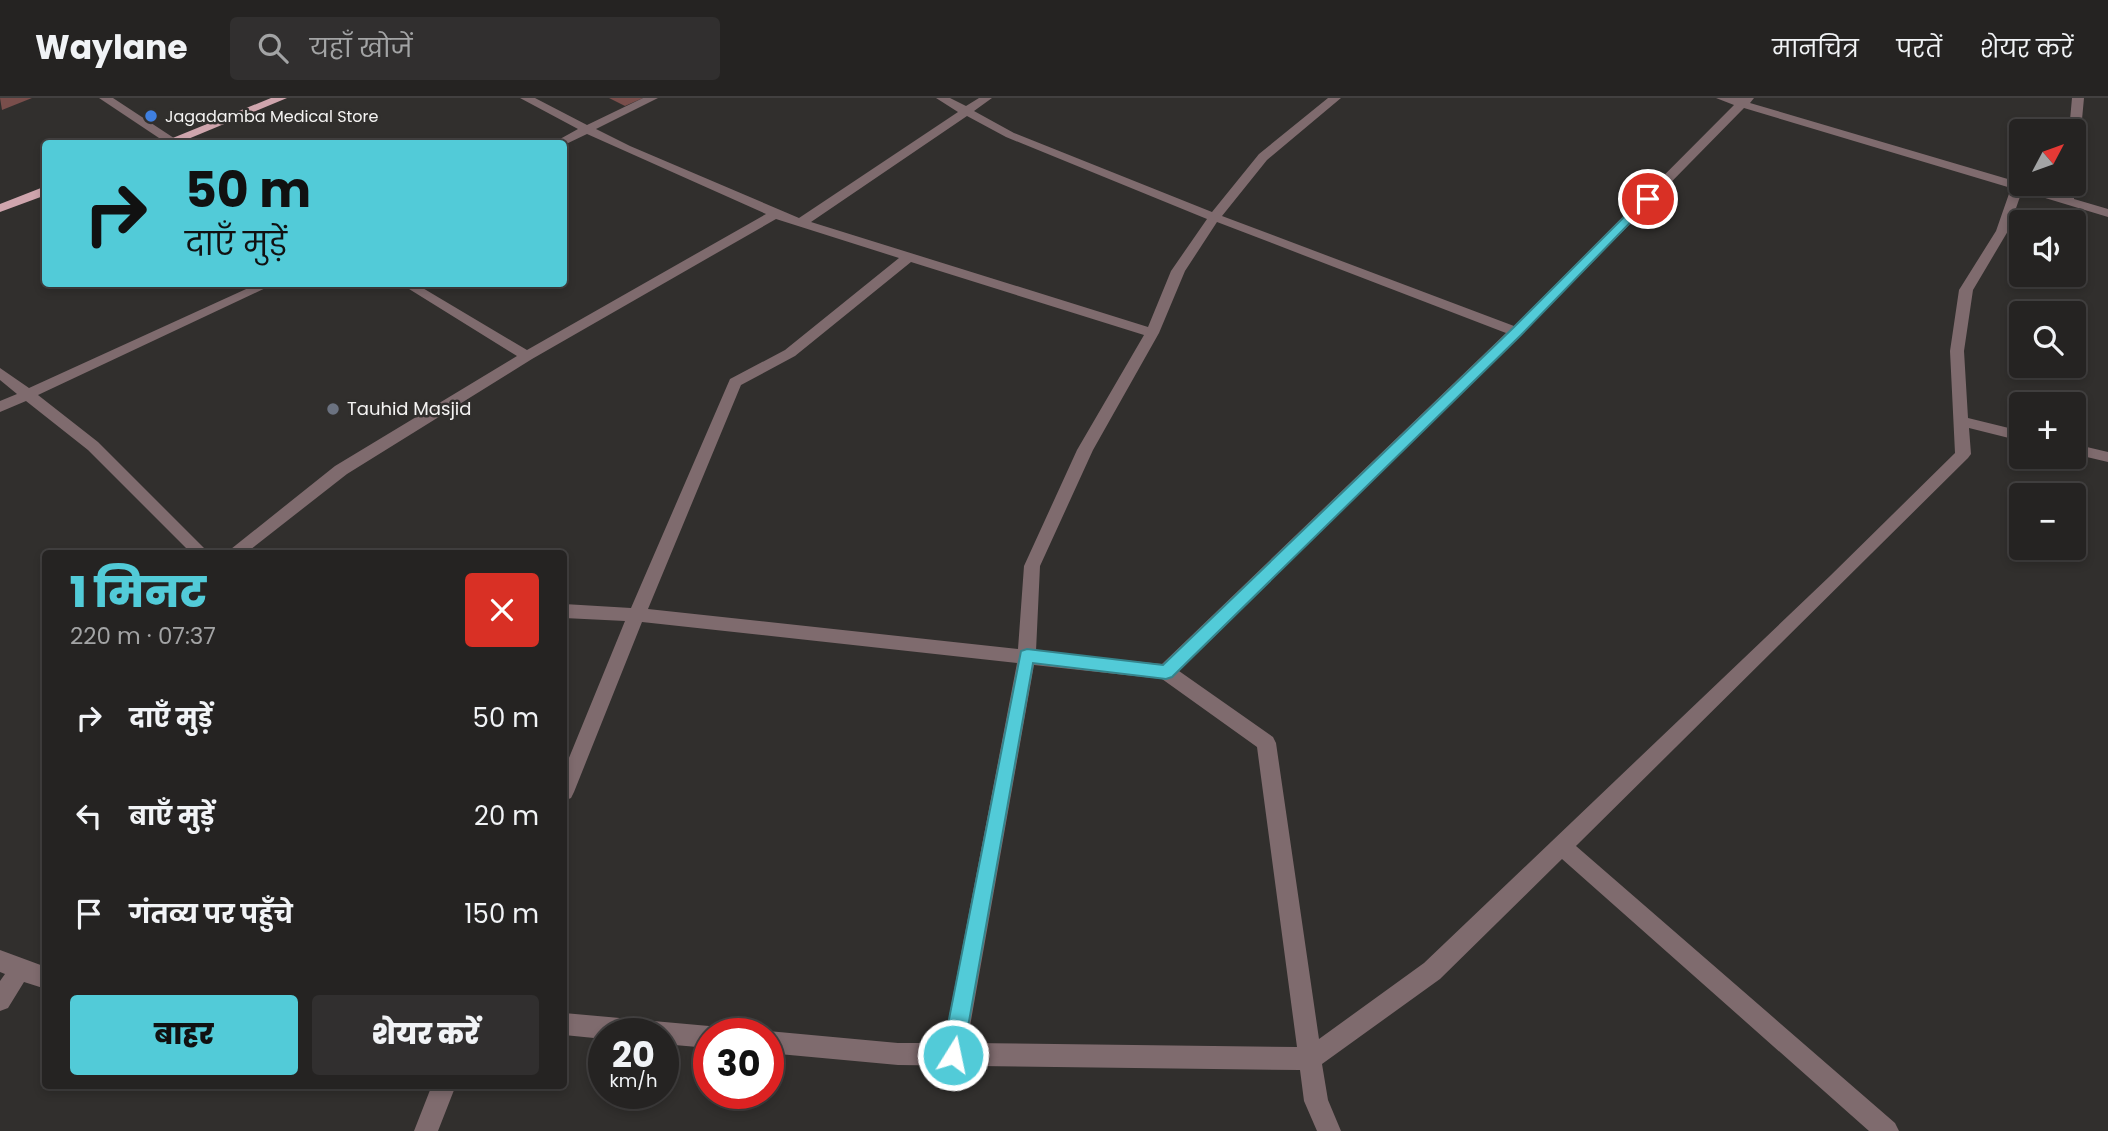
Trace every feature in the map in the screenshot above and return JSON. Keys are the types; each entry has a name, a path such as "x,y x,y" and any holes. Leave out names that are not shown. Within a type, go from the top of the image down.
{"main road":[{"path":"176,140 281,98"},
{"path":"0,208 42,192"}],"street":[{"path":"105,98 168,140"},
{"path":"526,98 586,129 775,214 1152,333"},
{"path":"565,140 652,98"},
{"path":"942,98 1010,135 1214,217 1516,332"},
{"path":"801,223 986,98"},
{"path":"953,1055 1027,656 1032,566 1085,450 1152,333 1178,271 1214,217 1263,157 1335,98"},
{"path":"1722,98 1745,101 2009,184"},
{"path":"2076,119 2078,98"},
{"path":"1166,672 1516,332 1745,101"},
{"path":"784,1043 898,1054 1310,1059 1432,971 1963,454 1957,351 1966,290 2002,231 2014,196"},
{"path":"2050,196 2108,213"},
{"path":"2068,196 2068,201"},
{"path":"237,550 341,470 527,356 775,214"},
{"path":"567,785 735,382 790,353 908,257"},
{"path":"0,407 261,287"},
{"path":"412,287 527,356"},
{"path":"0,373 93,446 198,550"},
{"path":"1961,421 2009,433"},
{"path":"2086,452 2108,457"},
{"path":"567,611 636,615 1166,672 1266,743 1316,1101 1329,1131"},
{"path":"1561,846 1887,1131"},
{"path":"0,1000 30,970"},
{"path":"567,1024 693,1036"},
{"path":"426,1131 442,1089"}],"building":[{"path":"0,98 32,98 2,110"},
{"path":"609,98 643,98 625,106"}],"place":[{"name":"Jagadamba Medical Store","path":"151,116"},
{"name":"Tauhid Masjid","path":"333,409"}],"route":[{"path":"953,1055 1027,656 1166,672 1516,332 1648,199"}]}
